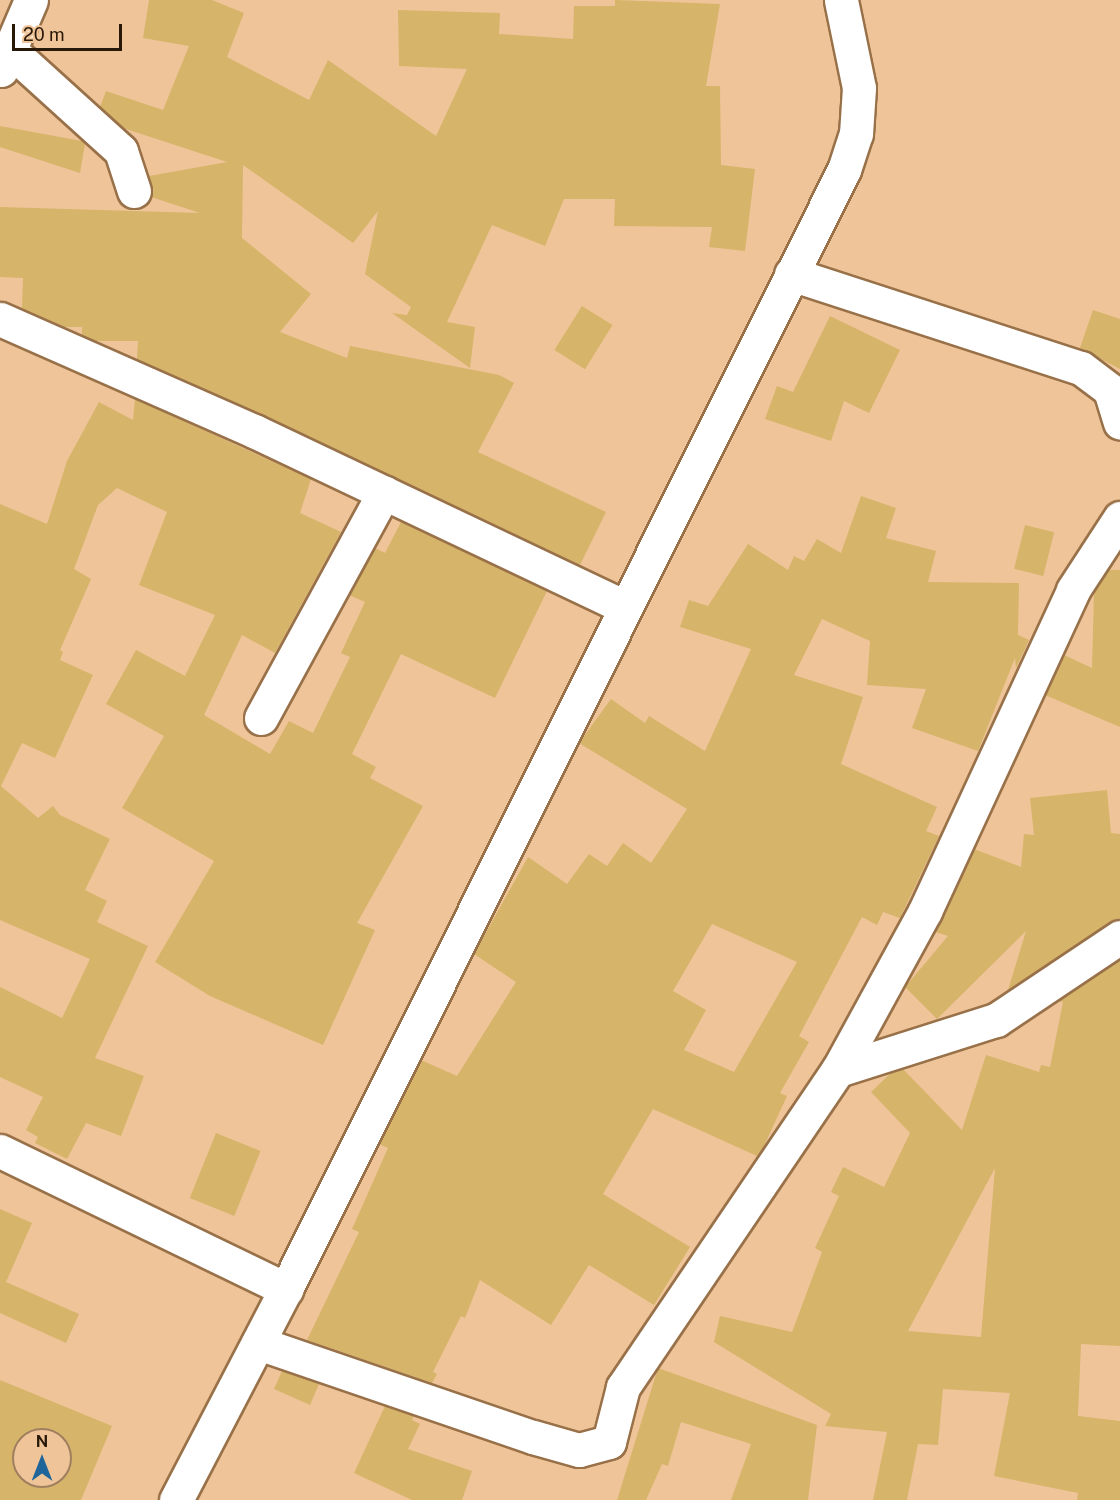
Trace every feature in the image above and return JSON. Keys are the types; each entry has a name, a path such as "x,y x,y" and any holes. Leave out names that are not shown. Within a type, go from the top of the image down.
{"street":[{"path":"31,0 6,62 121,151 134,191"},
{"path":"176,1500 286,1289 623,606 844,170 855,134 859,88 840,0"},
{"path":"791,274 1081,368 1110,390 1120,422"},
{"path":"0,319 384,492 623,606"},
{"path":"261,718 384,492"},
{"path":"258,1343 532,1437 579,1450 609,1442 623,1387 838,1070 925,911 1073,590 1120,518"},
{"path":"838,1070 996,1020 1120,937"},
{"path":"0,1151 286,1289"}],"building":[{"path":"149,0 212,0 244,13 227,57 309,100 328,60 436,136 467,69 399,66 398,10 500,13 499,34 573,39 574,6 615,6 615,0 720,4 706,86 720,86 721,165 755,169 745,251 709,247 712,227 614,226 615,199 564,199 545,246 492,225 447,322 475,327 470,368 392,313 407,315 411,307 365,274 378,211 353,243 243,165 242,238 311,294 280,332 347,358 350,346 499,375 514,383 478,452 606,512 580,565 137,359 138,341 95,341 82,335 82,327 65,327 22,308 23,278 0,277 0,207 200,213 151,197 149,176 227,162 123,128 100,107 106,91 163,110 189,46 143,38"},
{"path":"0,126 82,141 85,144 80,173 0,147"},
{"path":"582,306 613,325 585,369 554,350"},
{"path":"1093,310 1120,319 1120,369 1080,348"},
{"path":"830,316 900,350 869,413 844,401 831,441 765,419 777,386 793,392"},
{"path":"135,399 311,479 300,513 341,532 275,653 242,635 204,715 270,754 289,721 313,733 350,657 341,653 365,602 349,595 375,548 385,553 401,522 547,591 495,698 401,654 352,754 376,767 370,778 423,806 357,923 375,930 323,1045 210,996 155,962 214,861 122,808 164,736 106,704 136,650 185,676 215,615 139,585 167,512 117,488 98,505 74,569 91,579 60,650 63,652 60,660 93,675 55,758 22,743 1,786 38,818 53,806 60,815 110,839 85,890 107,901 97,922 148,946 95,1058 144,1076 121,1136 86,1123 67,1159 35,1143 38,1137 26,1130 43,1097 0,1077 0,987 62,1018 90,959 0,920 0,504 47,524 67,461 99,402 133,420"},
{"path":"861,496 896,508 886,538 936,551 928,582 1019,583 1018,635 1029,640 1016,668 1015,658 978,751 912,728 926,689 867,685 870,641 822,619 794,675 863,697 841,764 937,807 926,831 939,836 900,918 883,912 877,925 862,917 799,1036 809,1042 780,1093 787,1096 764,1146 757,1156 653,1109 603,1194 690,1247 654,1305 589,1265 551,1325 480,1280 465,1318 461,1316 433,1372 437,1374 432,1383 307,1340 359,1232 352,1229 388,1148 379,1144 421,1060 457,1076 516,982 474,954 528,857 567,884 589,854 607,866 623,843 651,863 687,809 579,743 611,699 645,723 649,716 705,751 751,649 680,627 689,600 708,606 748,544 788,570 794,556 804,561 817,539 841,553","holes":["712,924 797,962 734,1072 684,1050 706,1010 673,991"]},
{"path":"1025,525 1054,532 1043,576 1014,569"},
{"path":"1108,570 1120,570 1120,727 1045,695 1064,655 1092,668 1094,592"},
{"path":"1107,790 1111,833 1120,834 1120,918 1008,990 1026,931 937,1019 905,987 948,936 935,932 974,849 1021,867 1024,834 1034,835 1030,798"},
{"path":"1120,960 1120,1346 1081,1344 1078,1416 1120,1421 1120,1500 1077,1500 1078,1493 994,1476 1010,1393 943,1389 938,1445 918,1444 907,1500 873,1500 887,1432 825,1426 831,1414 714,1342 720,1316 792,1332 822,1252 815,1248 839,1196 831,1192 843,1167 884,1187 910,1133 871,1092 892,1072 903,1069 962,1130 986,1055 1039,1072 1041,1065 1050,1067 1063,1002 1058,1001","holes":["995,1168 981,1337 908,1331"]},
{"path":"216,1133 261,1151 234,1216 190,1198"},
{"path":"0,1209 32,1223 6,1282 79,1314 66,1343 0,1313"},
{"path":"658,1368 817,1425 808,1500 731,1500 751,1444 681,1422 668,1466 662,1464 646,1500 617,1500"},
{"path":"282,1371 319,1384 310,1405 274,1389"},
{"path":"0,1380 112,1426 81,1500 0,1500"},
{"path":"385,1406 414,1416 412,1420 420,1424 408,1449 472,1471 462,1500 412,1500 354,1473"}]}
